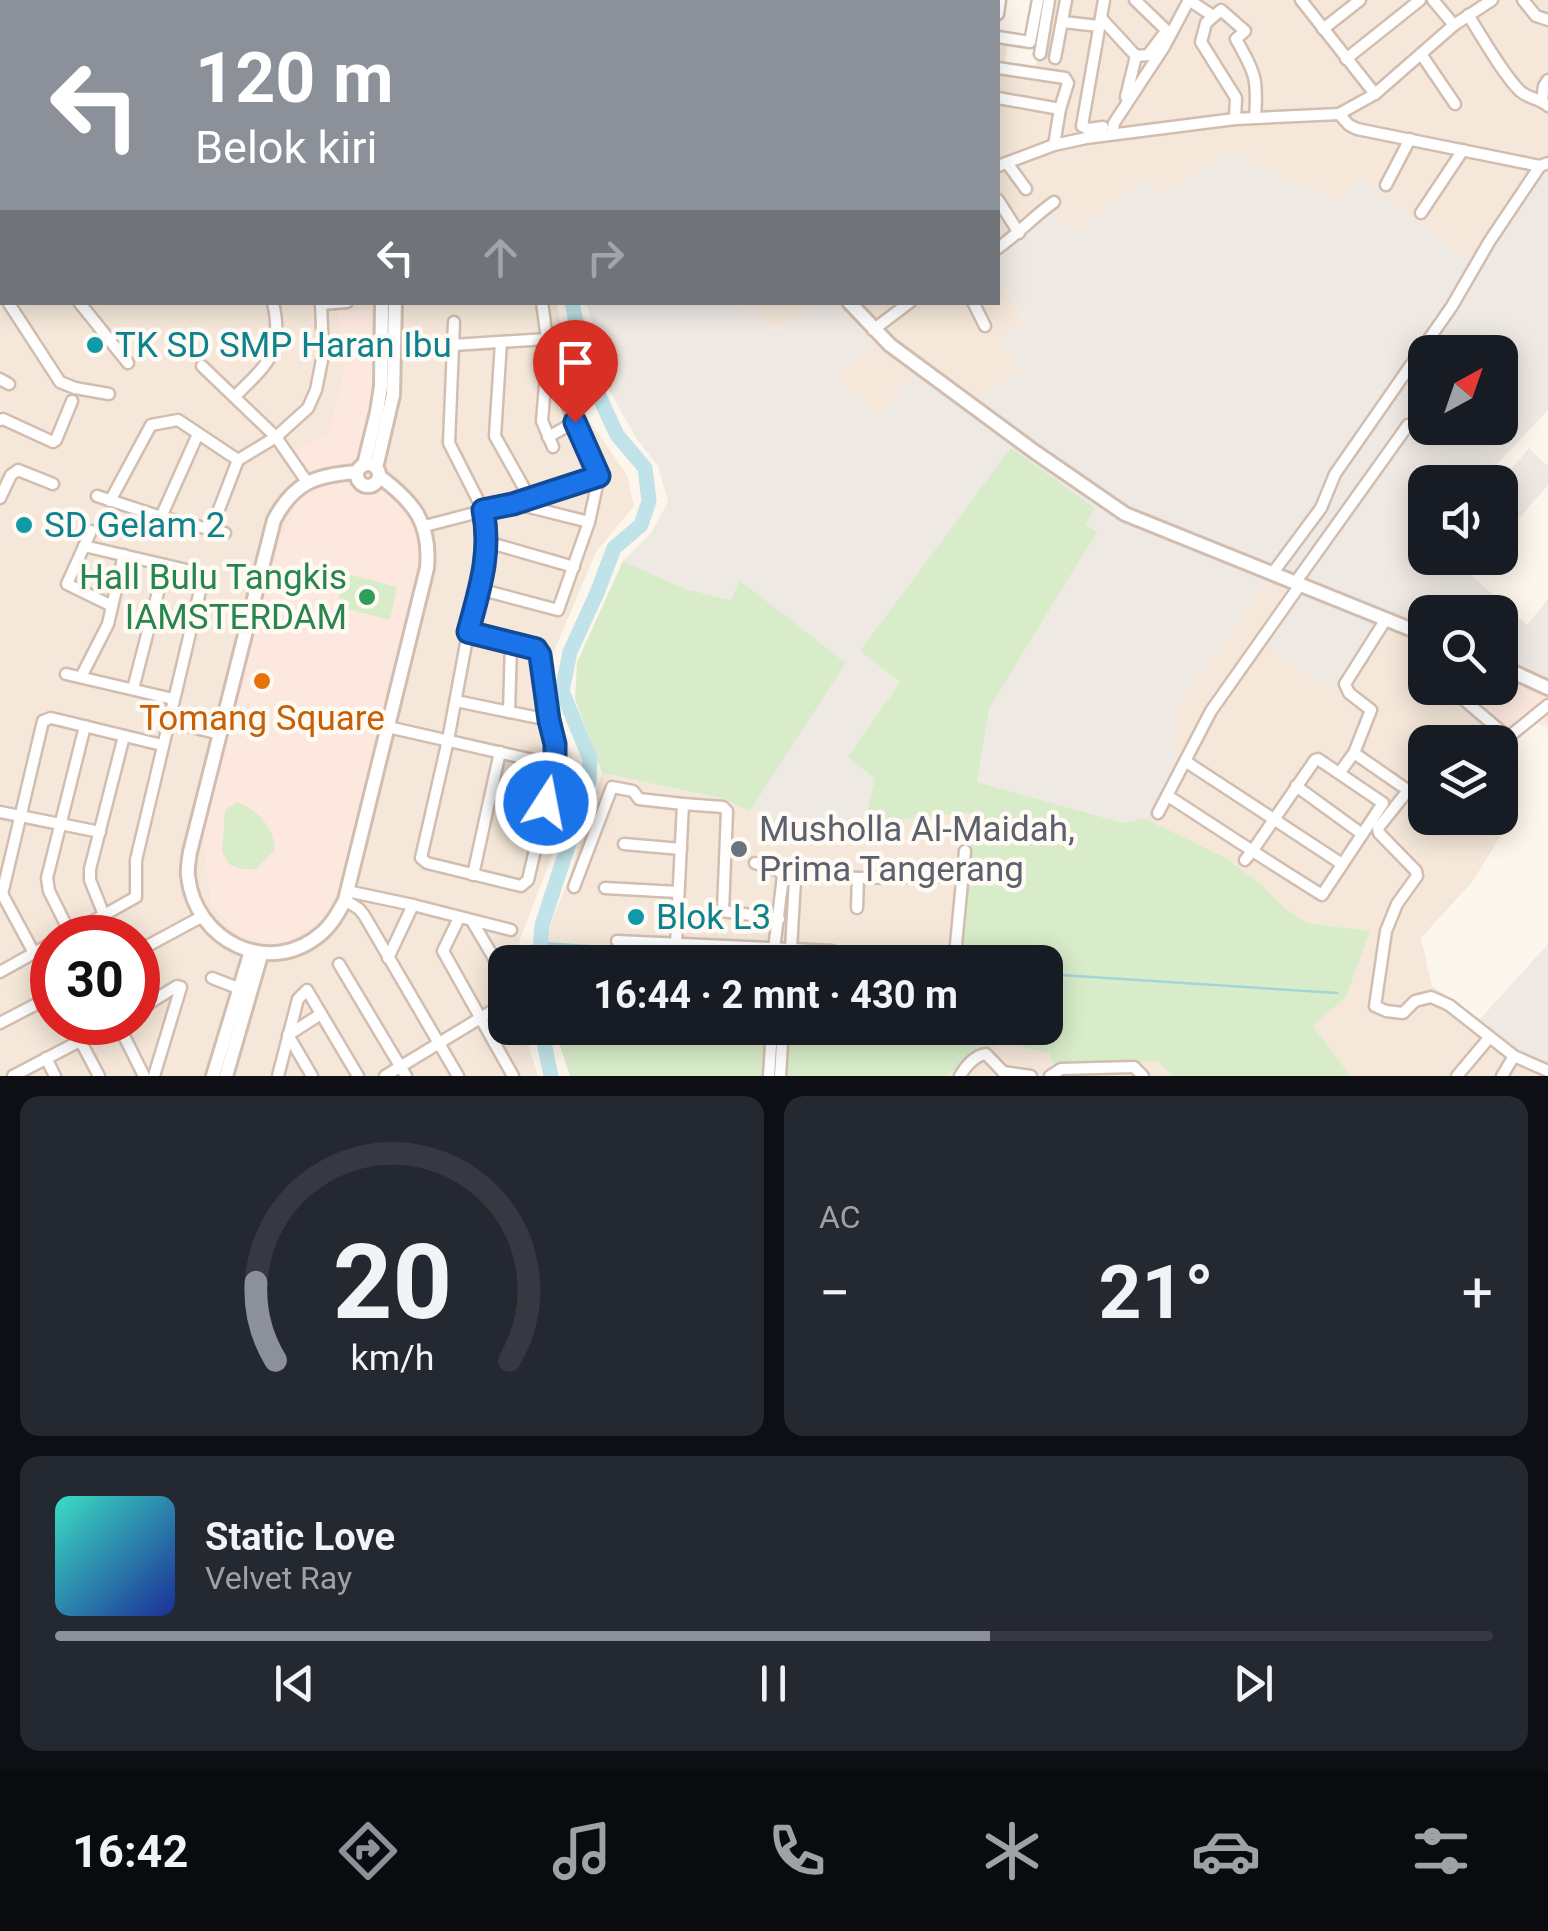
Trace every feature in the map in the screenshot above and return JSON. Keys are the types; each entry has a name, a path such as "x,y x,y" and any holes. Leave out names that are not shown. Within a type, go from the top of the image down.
{"street":[{"path":"1000,36 1030,42 1038,0"},
{"path":"1040,54 1049,0"},
{"path":"1055,58 1066,0"},
{"path":"1104,0 1082,126 1108,131"},
{"path":"1063,22 1100,22 1136,56 1148,56 1166,31 1135,0"},
{"path":"1108,131 1164,47 1189,0 1220,8 1245,31 1236,40 1257,84 1255,118"},
{"path":"1302,0 1375,94"},
{"path":"1323,29 1360,0"},
{"path":"1346,59 1420,0"},
{"path":"1434,0 1454,25"},
{"path":"1026,188 1002,164 1108,131 1339,114 1375,94 1454,25 1492,0"},
{"path":"1523,0 1536,16 1548,20"},
{"path":"1220,8 1206,23 1201,42 1236,98 1235,119"},
{"path":"1468,16 1518,89 1529,98 1545,103 1544,86 1548,80"},
{"path":"1421,54 1456,104"},
{"path":"1126,96 1136,56"},
{"path":"1000,68 1065,78 1068,83 1054,145"},
{"path":"1000,98 1060,109"},
{"path":"1272,574 1321,508 1335,474 1452,306 1489,242 1544,164 1357,129 1339,114"},
{"path":"1386,185 1410,139"},
{"path":"1421,213 1463,150"},
{"path":"1000,247 1054,202"},
{"path":"1000,203 1019,233"},
{"path":"6,305 60,382 109,394"},
{"path":"81,305 128,363"},
{"path":"235,396 260,372 276,348 273,305"},
{"path":"211,530 238,460 276,437 308,408 323,355 325,305"},
{"path":"369,470 381,386 382,305"},
{"path":"369,470 393,394 395,305"},
{"path":"542,305 548,338 542,420 550,442 575,422"},
{"path":"852,305 890,345 1125,514 1408,627"},
{"path":"873,330 906,305"},
{"path":"974,305 985,326"},
{"path":"454,322 450,443 483,510 486,566 468,632 422,861 517,887 528,880 555,765 540,655 536,649 468,632"},
{"path":"453,344 548,338"},
{"path":"501,342 495,436 529,498"},
{"path":"479,588 558,610 589,522 599,476 547,360"},
{"path":"202,366 276,437 308,482"},
{"path":"0,420 53,442 72,401"},
{"path":"110,501 149,426 178,420 238,460"},
{"path":"1158,813 1211,711 1408,425"},
{"path":"161,517 198,434"},
{"path":"0,498 11,475 18,470 53,484"},
{"path":"369,470 399,491 424,526 427,568 346,896 332,923 319,936 298,948 256,953 210,927 193,895 188,874 190,852 274,520 281,506 308,482 326,474 369,470"},
{"path":"424,526 513,504 599,476"},
{"path":"97,496 225,534"},
{"path":"513,504 589,522"},
{"path":"91,530 67,584 112,606"},
{"path":"487,542 574,567"},
{"path":"84,546 204,574 134,867 137,896 104,915 90,880 90,869 124,736"},
{"path":"81,677 108,624 124,556"},
{"path":"134,690 165,565"},
{"path":"1340,772 1354,753 1370,710 1349,693 1345,684 1386,618"},
{"path":"509,712 511,643"},
{"path":"66,674 173,699"},
{"path":"1518,674 1548,688"},
{"path":"456,701 549,720"},
{"path":"1470,705 1511,736 1548,706"},
{"path":"30,947 1,892 3,869 43,722 51,718 162,745"},
{"path":"168,721 220,734"},
{"path":"60,915 47,885 48,871 84,726"},
{"path":"388,727 555,765"},
{"path":"472,875 500,752"},
{"path":"1354,753 1406,789 1378,828 1417,876 1386,931 1375,1004 1386,1011 1404,1013 1415,1001 1431,997 1448,1005 1514,1056 1548,1071"},
{"path":"1168,796 1253,850 1322,895 1383,803 1340,772 1315,760 1253,850 1245,860"},
{"path":"1185,761 1342,864"},
{"path":"1296,786 1362,834"},
{"path":"574,887 612,787 633,791 639,799 723,807 727,811 723,911 779,919"},
{"path":"676,944 683,804"},
{"path":"0,812 100,832"},
{"path":"624,844 680,850"},
{"path":"957,945 965,851"},
{"path":"755,863 783,876 779,919 782,945"},
{"path":"783,945 795,880 806,875 963,876"},
{"path":"857,908 858,878"},
{"path":"606,888 678,892"},
{"path":"346,896 413,905 511,930"},
{"path":"346,896 360,909 458,1076"},
{"path":"388,958 413,905"},
{"path":"0,920 12,914"},
{"path":"160,939 203,916"},
{"path":"459,918 442,951 514,1076"},
{"path":"472,921 488,948"},
{"path":"617,941 697,945"},
{"path":"213,1076 238,988 256,953"},
{"path":"226,1076 256,953"},
{"path":"0,972 30,956"},
{"path":"339,964 403,1072"},
{"path":"212,978 238,988"},
{"path":"154,1076 180,987 160,996"},
{"path":"278,1076 298,999 305,991 358,1076"},
{"path":"0,1023 30,1007"},
{"path":"385,1076 403,1072 488,1013"},
{"path":"288,1036 321,1014"},
{"path":"288,1036 308,1075"},
{"path":"1457,1076 1489,1038"},
{"path":"13,1076 75,1045"},
{"path":"84,1045 99,1076"},
{"path":"128,1045 144,1076"},
{"path":"769,1076 771,1045"},
{"path":"780,1076 781,1045"},
{"path":"960,1076 986,1054 1004,1074 1031,1076"},
{"path":"1502,1076 1514,1056"},
{"path":"46,1058 55,1076"},
{"path":"1050,1076 1061,1069 1091,1073 1134,1068 1143,1076"}],"shaded area":[{"path":"1046,0 1548,0 1548,170 1545,168 1476,268 1361,177 1339,205 1310,188 1164,196 1149,178 1071,234 1000,251 1000,40 1008,42 1004,64 1035,71"},
{"path":"1231,149 1338,205 1361,177 1476,267 1544,168 1548,170 1548,410 1518,442 1518,335 1408,335 1408,445 1515,445 1496,465 1408,465 1408,575 1471,575 1493,595 1408,595 1408,621 1386,613 1340,681 1326,687 1262,640 1294,593 1267,580 1171,716 1177,729 1172,745 1178,751 1165,795 1144,818 1124,823 977,782 989,709 1097,532 861,651 900,682 848,757 875,779 864,823 795,830 750,811 846,663 738,581 732,600 683,588 623,561 651,533 668,502 658,466 636,438 605,382 600,346 587,305 739,305 759,314 774,333 815,305 843,305 877,344 835,379 879,417 915,371 967,409 1020,369 999,339 1026,323 1000,278 1000,250 1053,212 1071,234 1149,177 1164,196"},
{"path":"1000,278 1026,324 1021,369 966,410 879,418 834,379 876,344 843,305 1000,305"},
{"path":"0,305 557,305 563,343 584,413 627,475 634,506 596,552 549,663 552,699 575,764 572,804 519,945 488,945 488,1045 528,1045 538,1076 0,1076"},
{"path":"739,305 815,305 774,333 759,314"},
{"path":"370,309 378,399 361,457 339,477 392,485 416,512 422,545 341,886 319,921 283,946 237,934 211,904 202,826 278,545 301,497 285,456 328,434 344,371 338,312"},
{"path":"1529,448 1548,466 1548,485 1518,519 1518,465 1515,465"},
{"path":"1267,579 1294,593 1408,621 1408,705 1467,705 1488,725 1408,725 1408,835 1501,835 1473,881 1421,938 1432,986 1480,1019 1508,1047 1548,1067 1548,1076 1351,1076 1313,1026 1346,997 1370,931 1307,923 1228,859 1144,818 1165,795 1172,745 1171,716"},
{"path":"1548,599 1548,678 1518,662 1518,617 1527,625"},
{"path":"1518,662 1548,678 1548,728 1529,720 1518,733 1518,725 1489,725 1468,705 1518,705"},
{"path":"602,773 724,799 795,830 973,813 961,945 542,945 568,881"},
{"path":"1548,944 1548,1067 1507,1047 1480,1019"},
{"path":"998,1045 1012,1045 1049,1053 1055,1067 1159,1061 1172,1076 946,1076"}],"green space":[{"path":"1011,448 1095,508 1086,525 1097,532 989,709 977,782 1124,823 1144,818 1228,859 1307,923 1370,931 1346,997 1313,1026 1351,1076 1172,1076 1158,1061 1054,1067 1049,1053 1012,1045 1063,1045 1063,945 961,945 973,813 864,823 875,779 848,757 900,682 860,651"},
{"path":"623,561 683,588 731,600 739,580 846,663 750,811 724,799 602,773 575,699 577,662"},
{"name":"Hall Bulu Tangkis IAMSTERDAM","path":"344,573 397,587 390,620 337,606"},
{"path":"237,802 263,820 274,842 275,850 256,869 230,865 222,852 225,810"},
{"path":"560,1045 998,1045 946,1076 570,1076"}],"waterway":[{"path":"540,945 542,925 589,782 590,759 562,691 570,652 614,548 641,525 649,501 645,468 617,435 599,396 573,305"},
{"path":"540,943 573,945"},
{"path":"1063,975 1337,993"},
{"path":"545,1045 551,1076"}],"place":[{"name":"TK SD SMP Haran Ibu","path":"95,345"},
{"name":"SD Gelam 2","path":"24,525"},
{"name":"Hall Bulu Tangkis IAMSTERDAM","path":"367,597"},
{"name":"Tomang Square","path":"262,681"},
{"name":"Musholla Al-Maidah, Prima Tangerang","path":"739,849"},
{"name":"Blok L3","path":"636,917"}],"route":[{"path":"546,803 555,765 555,744 540,655 536,649 468,632 486,566 483,510 599,476 575,422"}]}
